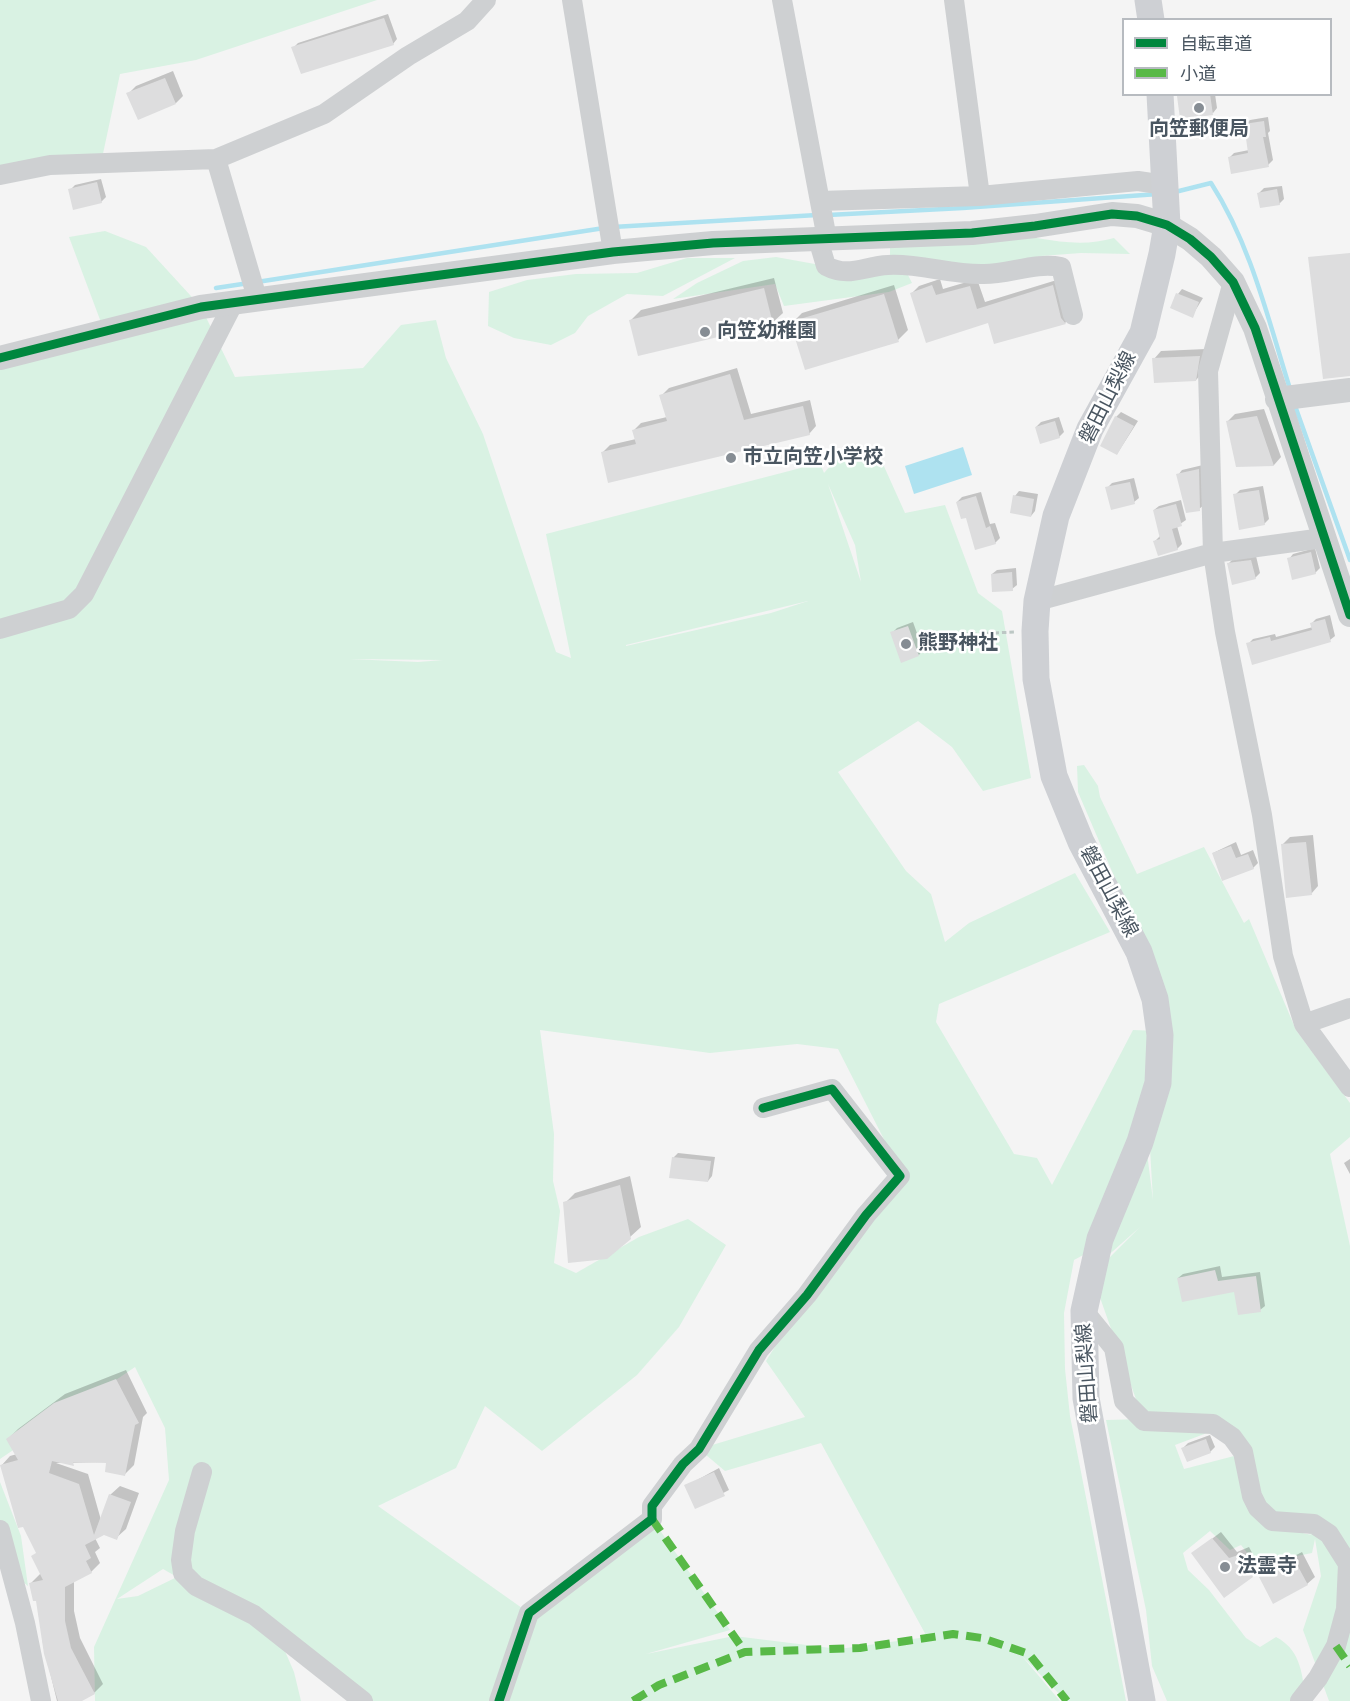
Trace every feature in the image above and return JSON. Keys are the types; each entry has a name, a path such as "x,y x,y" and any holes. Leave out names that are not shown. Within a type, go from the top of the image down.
{"main road":[{"path":"1148,0 1151,18"},
{"name":"磐田山梨線","path":"1142,1701 1086,1398 1084,1311 1100,1239 1140,1142 1158,1083 1160,1035 1155,999 1139,952 1081,842 1054,776 1036,679 1035,631 1037,601 1060,505 1090,429 1143,333 1167,225 1160,96"}],"street":[{"path":"0,175 50,165 216,159 324,114 408,56 467,21 486,0"},
{"path":"572,0 613,252"},
{"path":"782,0 820,201 826,266 840,273 886,265 910,265 947,272 985,274 1048,264 1061,267 1073,315"},
{"path":"954,0 980,196"},
{"path":"0,629 69,609 84,594 245,300 216,159"},
{"path":"820,201 980,196 1138,181 1165,185"},
{"path":"0,358 201,307 613,252 713,243 972,233 1112,214 1137,216 1167,225 1211,257 1233,282 1254,328 1350,615"},
{"path":"1233,282 1208,371 1213,554 1225,632 1262,815 1283,956 1304,1024 1350,1087"},
{"path":"1277,399 1350,390"},
{"path":"1037,601 1213,554 1323,538"},
{"path":"1304,1024 1350,1008"},
{"path":"500,1701 529,1613 652,1519 652,1506 683,1464 699,1449 759,1350 807,1295 866,1215 900,1176 832,1089 763,1108"},
{"path":"1084,1311 1114,1348 1124,1401 1144,1421 1213,1424 1232,1437 1243,1452 1252,1496 1258,1508 1272,1521 1314,1524 1329,1534 1348,1564 1346,1609 1336,1646 1318,1678 1300,1701"},
{"path":"202,1472 185,1531 181,1560 183,1574 196,1586 254,1615 363,1701"},
{"path":"0,1530 25,1623 35,1700"}],"path":[{"path":"927,636 1035,631"}],"green space":[{"path":"0,0 377,0 196,60 120,74 101,163 0,179"},
{"path":"1000,230 1071,242 1086,243 1114,238 1130,254 1081,253 1041,256 1001,264 954,267 890,256 890,243"},
{"path":"105,231 146,247 201,307 235,377 363,368 401,325 436,320 446,358 483,434 556,652 571,658 546,534 820,463 824,473 845,449 878,453 905,513 945,505 978,593 1002,611 1031,778 983,791 952,747 918,721 838,772 906,871 931,894 945,942 969,923 1075,873 1110,932 939,1004 936,1022 1014,1154 1037,1158 1052,1185 1133,1030 1157,1031 1117,883 1078,792 1077,766 1084,765 1098,786 1100,797 1137,874 1204,847 1244,923 1249,919 1296,1030 1350,1103 1350,1137 1330,1154 1350,1246 1350,1701 1329,1701 1303,1630 1321,1576 1315,1539 1312,1553 1256,1564 1241,1545 1230,1550 1210,1531 1183,1553 1188,1570 1209,1590 1246,1638 1260,1647 1276,1637 1290,1648 1301,1669 1305,1695 1298,1701 1167,1701 1152,1666 1146,1610 1106,1420 1143,1419 1092,1275 1140,1227 1094,1268 1098,1247 1074,1260 1064,1313 1065,1369 1070,1416 1126,1701 1066,1701 1021,1655 1060,1701 363,1701 278,1635 294,1672 301,1701 95,1701 94,1647 169,1480 165,1428 135,1367 0,1459 0,358 105,333 69,237","holes":["828,484 855,545 861,582","808,601 771,613 626,645","349,659 443,660 418,662","540,1030 710,1053 797,1044 838,1049 892,1155 900,1176 815,1283 766,1361 805,1417 699,1449 725,1471 821,1443 927,1637 839,1649 734,1636 646,1654 730,1630 652,1519 529,1613 378,1506 456,1468 485,1406 542,1451 637,1375 679,1327 726,1245 688,1219 639,1237 576,1273 554,1263 560,1211 553,1181 554,1134","1148,1115 1153,1200 1144,1129","1207,1433 1232,1437 1238,1455 1184,1469 1175,1445","1260,1510 1312,1535 1275,1527","163,1569 177,1577 138,1596 117,1599"]},
{"path":"776,257 826,266 906,271 912,283 889,292 784,306 775,284 673,299 697,283 743,261"},
{"path":"687,258 735,258 663,296 627,294 588,316 575,333 551,345 514,338 488,326 489,292 527,280 576,274 637,273"},
{"path":"0,1482 21,1536 28,1586 13,1574 0,1530"}],"water":[{"path":"963,447 972,475 914,494 905,466"}],"building":[{"path":"384,18 394,45 301,74 291,47"},
{"path":"165,78 176,104 138,120 126,93"},
{"path":"1177,96 1210,96 1213,115 1180,119"},
{"path":"1264,121 1266,137 1263,137 1269,167 1231,174 1228,157 1248,153 1244,124"},
{"path":"97,182 102,203 73,210 68,189"},
{"path":"1277,189 1280,205 1260,208 1257,193"},
{"path":"1350,253 1350,376 1323,379 1308,257"},
{"path":"932,285 936,295 970,286 977,309 1053,285 1061,318 1066,324 994,344 988,323 926,343 910,293"},
{"path":"764,288 773,324 638,356 629,320"},
{"path":"1176,293 1199,302 1193,318 1170,308"},
{"path":"884,294 899,342 805,370 790,322"},
{"path":"1200,356 1196,381 1154,383 1152,358"},
{"path":"730,374 744,420 803,406 810,435 608,483 601,452 636,444 632,430 667,421 659,395"},
{"path":"1115,416 1134,426 1117,455 1100,446"},
{"path":"1257,416 1274,466 1236,467 1226,421"},
{"path":"1055,421 1060,438 1040,444 1035,427"},
{"path":"1199,469 1200,511 1186,513 1176,474"},
{"path":"1130,482 1135,504 1111,510 1105,487"},
{"path":"1259,490 1265,525 1239,530 1233,494"},
{"path":"1013,495 1034,499 1031,517 1010,513"},
{"path":"976,496 986,528 990,526 996,544 975,550 966,518 961,519 956,502"},
{"path":"1176,504 1182,526 1172,529 1178,550 1158,556 1153,541 1160,539 1153,510"},
{"path":"1311,552 1316,574 1292,580 1287,558"},
{"path":"1251,560 1256,579 1232,585 1227,563"},
{"path":"1012,572 1013,591 992,592 991,574"},
{"path":"1325,619 1331,642 1252,665 1246,643 1270,637 1271,641 1312,630 1310,623"},
{"path":"908,626 919,656 901,663 890,632"},
{"path":"1306,842 1312,895 1286,898 1281,844"},
{"path":"1231,846 1236,858 1248,854 1254,869 1222,881 1212,853"},
{"path":"672,1157 711,1161 708,1182 669,1178"},
{"path":"620,1185 631,1239 607,1259 568,1263 563,1202"},
{"path":"1215,1270 1218,1281 1256,1276 1261,1312 1238,1315 1234,1292 1182,1302 1177,1278"},
{"path":"116,1379 139,1423 135,1425 125,1476 105,1472 106,1463 73,1462 74,1466 52,1461 49,1473 79,1484 94,1535 109,1494 131,1502 117,1540 104,1535 85,1545 91,1558 86,1561 92,1573 65,1587 65,1621 71,1648 95,1694 82,1701 58,1701 44,1654 36,1601 33,1601 29,1583 43,1580 31,1556 36,1553 23,1527 18,1528 0,1465 18,1460 6,1439 54,1403"},
{"path":"1206,1439 1211,1453 1187,1462 1181,1448"},
{"path":"714,1472 725,1496 695,1509 684,1485"},
{"name":"法霊寺","path":"1212,1538 1229,1558 1242,1554 1253,1577 1224,1598 1191,1553"},
{"path":"1294,1559 1308,1585 1273,1604 1259,1577"}],"waterway":[{"path":"1175,192 1211,183 1248,257 1290,389"},
{"path":"828,215 1158,194"},
{"path":"613,227 817,215"},
{"path":"257,282 604,228"},
{"path":"216,288 249,283"},
{"path":"1294,403 1350,560"}],"marked path":[{"path":"652,1519 745,1652"},
{"path":"633,1701 659,1685 745,1652 860,1648 953,1634 982,1638 1029,1654 1067,1701"},
{"path":"1336,1646 1350,1666"}],"cycle path":[{"path":"0,358 201,307 613,252 713,243 972,233 1112,214 1137,216 1167,225 1190,239 1211,257 1233,282 1255,328 1350,615"},
{"path":"499,1701 529,1613 652,1519 652,1506 683,1464 699,1449 759,1350 807,1295 866,1215 900,1176 832,1089 763,1108"}],"place":[{"name":"向笠郵便局","path":"1199,108"},
{"name":"向笠幼稚園","path":"705,332"},
{"name":"市立向笠小学校","path":"731,458"},
{"name":"熊野神社","path":"906,644"},
{"name":"法霊寺","path":"1225,1567"}]}
